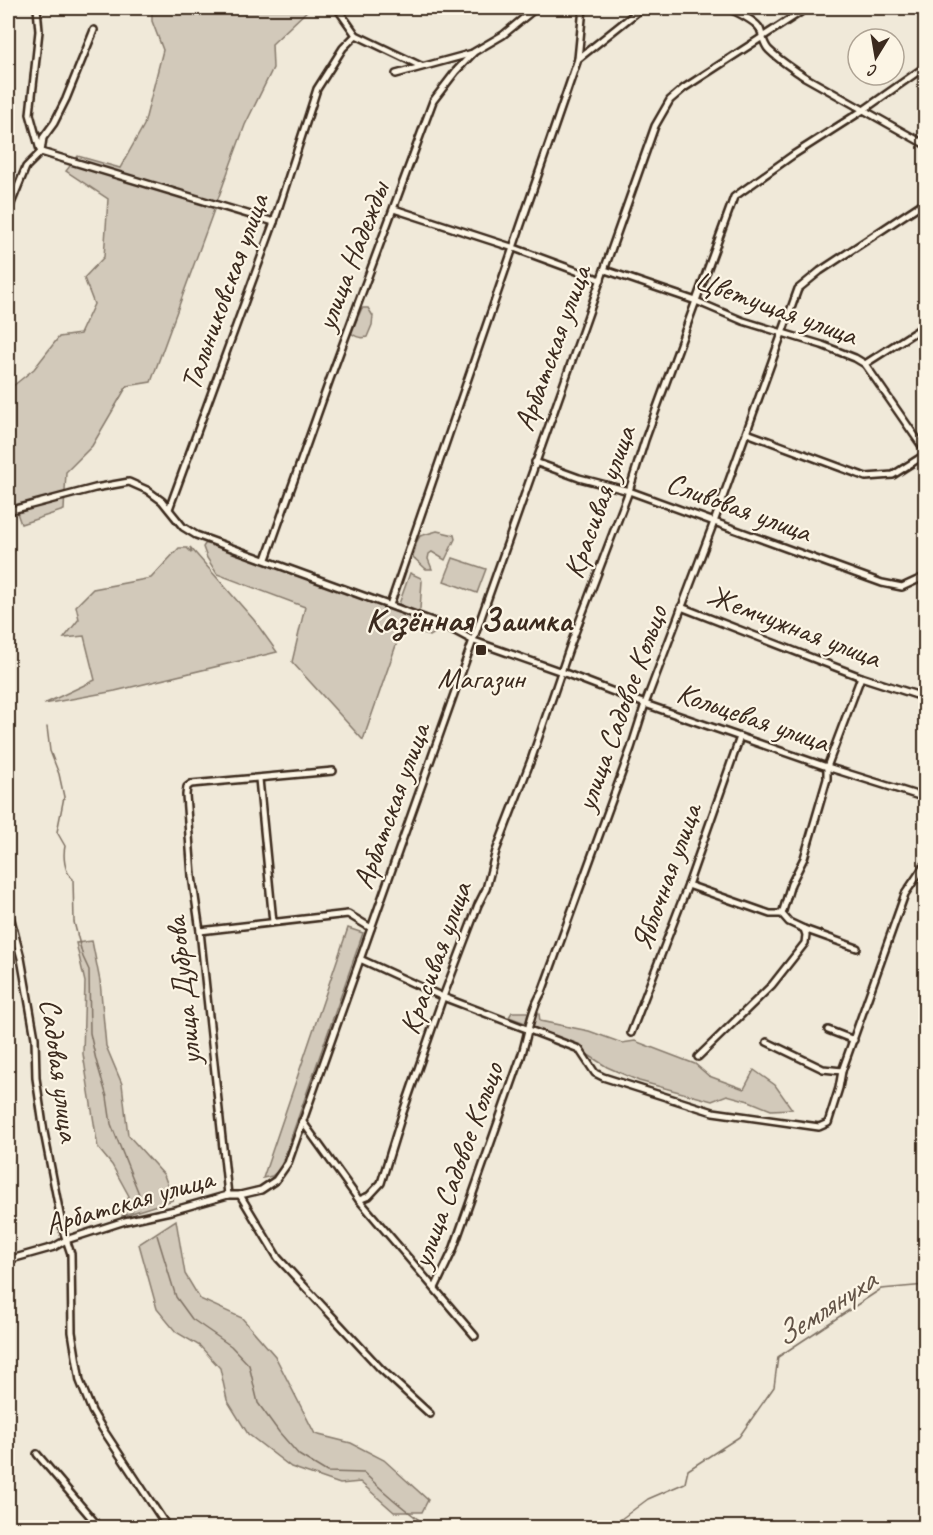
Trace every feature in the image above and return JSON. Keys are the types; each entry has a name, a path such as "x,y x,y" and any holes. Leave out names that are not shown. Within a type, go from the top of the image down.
{"street":[{"path":"37,8 39,31 30,114 41,152"},
{"path":"337,8 356,35 421,66"},
{"name":"улица Надежды","path":"266,559 433,101 456,70 474,52 503,34 536,8"},
{"path":"390,605 578,59 583,8"},
{"path":"578,59 642,8"},
{"path":"729,8 755,24 769,50 803,76 926,145"},
{"name":"Арбатская улица","path":"8,1260 54,1247 66,1240 125,1221 228,1195 261,1190 276,1180 288,1163 655,126 670,100 684,88 807,8"},
{"path":"8,211 10,199 26,167 41,152 43,138 54,123 66,99 94,30"},
{"name":"Тальниковская улица","path":"169,509 274,222 317,89 343,48 356,35"},
{"path":"396,74 474,52"},
{"name":"Красивая улица","path":"359,1200 369,1196 381,1183 443,997 486,889 496,851 629,491 645,440 734,197 926,66"},
{"path":"41,152 274,222"},
{"name":"улица Садовое Кольцо","path":"435,1288 445,1270 461,1228 521,1057 527,1028 798,289 820,271 926,201"},
{"path":"394,209 601,280"},
{"name":"Цветущая улица","path":"605,270 696,301 743,321 830,349 865,364 926,453"},
{"path":"865,364 926,325"},
{"path":"747,433 866,477 893,475 926,453"},
{"name":"Сливовая улица","path":"535,462 579,478 629,491 882,583 902,587 926,576"},
{"name":"Кольцевая улица","path":"8,511 95,488 129,482 147,490 169,509 183,527 196,535 446,626 474,641 645,704 827,767 926,798"},
{"name":"Жемчужная улица","path":"681,607 861,677 926,698"},
{"path":"782,914 791,884 804,858 827,779 827,767 861,677"},
{"name":"Яблочная улица","path":"631,1033 688,885 740,737"},
{"path":"273,922 259,779 333,771"},
{"name":"улица Дуброва","path":"228,1195 192,876 186,795 191,784 259,779"},
{"path":"360,959 443,997 579,1049 595,1073 603,1077 713,1112 819,1126 828,1123 842,1071 906,894 926,863"},
{"path":"688,885 770,914 782,914 789,922 804,929 856,948"},
{"name":"Садовая улица","path":"8,908 21,958 35,1038 36,1078 43,1121 72,1260 72,1332 80,1381 92,1411 102,1428 168,1527"},
{"path":"200,931 348,914 372,928"},
{"path":"698,1057 772,985 798,954 805,943 804,929"},
{"path":"828,1030 854,1040"},
{"path":"767,1042 823,1069 842,1071"},
{"path":"302,1121 359,1200 475,1336"},
{"path":"240,1195 278,1258 381,1369 430,1414"},
{"path":"37,1454 100,1527"}],"shaded area":[{"path":"152,8 310,8 272,44 273,68 245,125 151,382 127,386 92,446 66,472 64,510 21,524 8,488 8,390 34,369 59,337 80,334 94,304 84,278 104,257 108,199 66,171 78,156 120,168 144,125 163,50 152,21"},
{"path":"362,308 368,308 373,316 367,337 363,338 351,333"},
{"path":"437,531 454,535 455,539 445,560 432,552 429,554 428,559 432,569 426,569 413,557 417,541 420,536"},
{"path":"209,543 442,629 430,636 402,628 363,740 292,662 305,607 217,574 203,547"},
{"path":"190,547 254,620 277,652 115,691 44,704 95,680 84,636 64,638 79,619 76,606 93,589 151,578 179,548 187,548 192,553"},
{"path":"453,558 486,569 477,593 444,581"},
{"path":"410,573 421,578 422,581 418,611 408,610 399,604"},
{"path":"348,928 363,933 280,1169 272,1176 263,1178"},
{"path":"92,941 100,981 106,1046 122,1084 128,1135 164,1175 173,1200 122,1216 129,1196 112,1165 98,1148 83,1054 85,982 76,943"},
{"path":"512,1012 537,1012 540,1021 589,1031 622,1043 635,1041 695,1064 709,1076 744,1089 754,1070 775,1085 792,1109 771,1110 727,1095 712,1101 639,1081 607,1067 579,1049 536,1030 534,1026 509,1017"},
{"path":"176,1220 185,1274 200,1299 242,1318 275,1356 315,1434 351,1443 384,1460 428,1500 422,1512 394,1512 360,1482 340,1484 291,1467 248,1434 227,1400 220,1368 200,1346 176,1332 157,1309 139,1244"}],"waterway":[{"path":"47,727 50,751 59,774 64,797 57,832 65,846 66,868 73,879 74,922 83,957 89,970 90,1033 107,1097 111,1124 143,1204"},
{"path":"157,1235 176,1297 192,1319 231,1346 249,1365 258,1403 299,1455 327,1472 364,1473 396,1502 431,1528"},
{"name":"Землянуха","path":"609,1528 648,1499 685,1483 688,1470 739,1437 774,1387 778,1357 881,1289 926,1285"}],"place":[{"name":"Магазин","path":"481,650"}],"district":[{"name":"Казённая Заимка","path":"469,620"}]}
